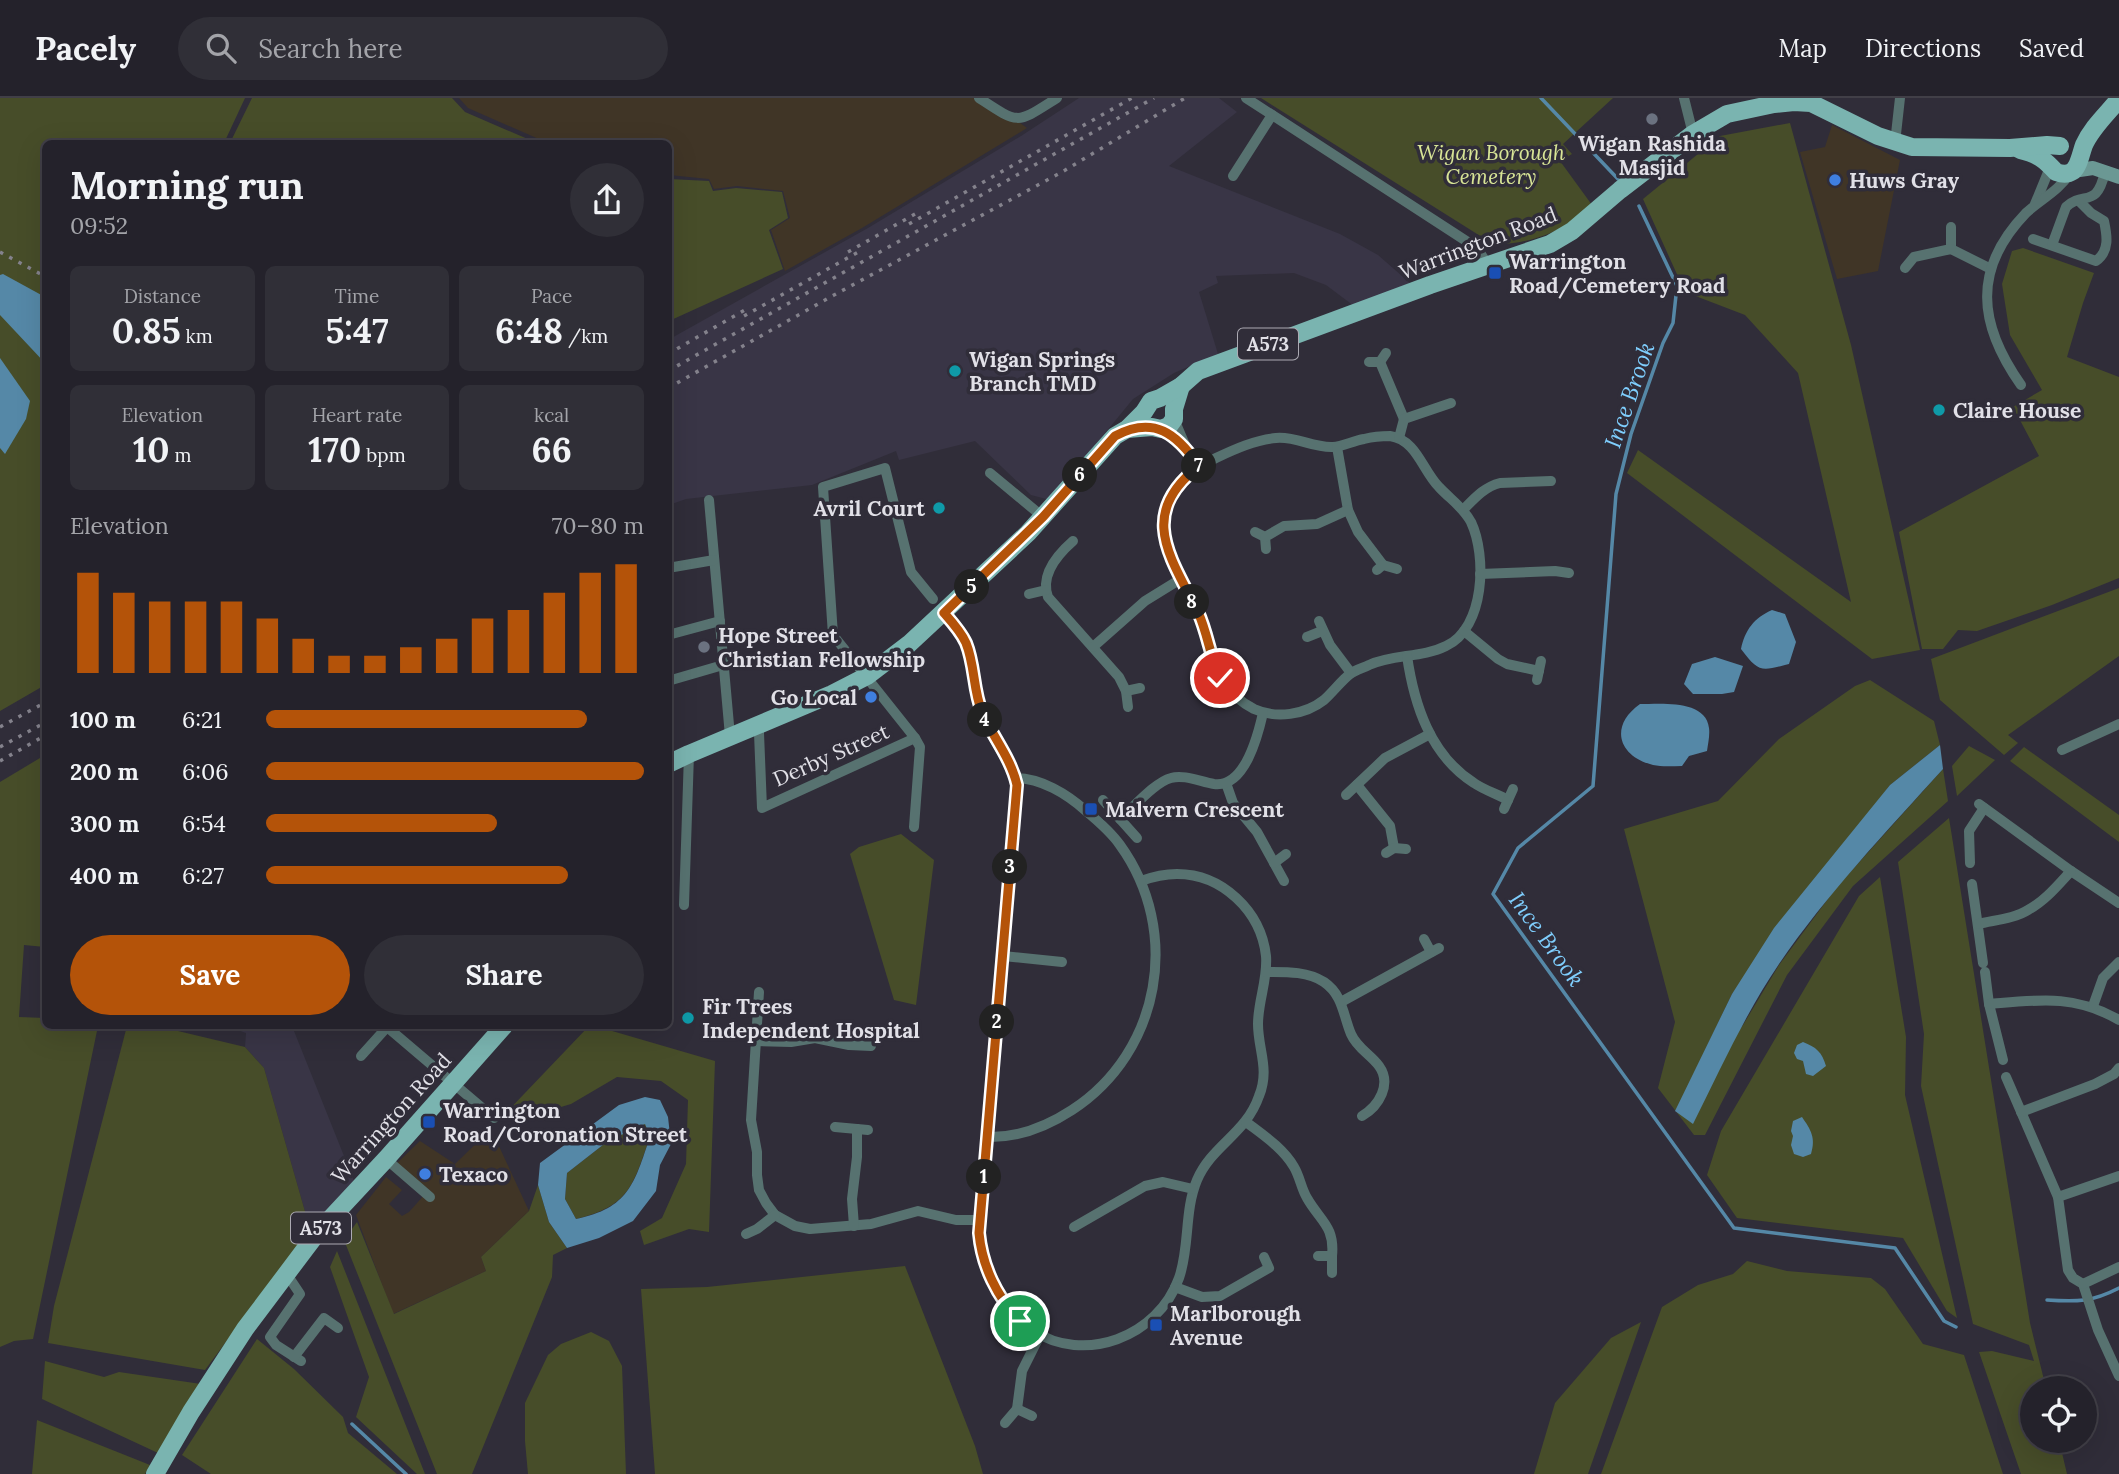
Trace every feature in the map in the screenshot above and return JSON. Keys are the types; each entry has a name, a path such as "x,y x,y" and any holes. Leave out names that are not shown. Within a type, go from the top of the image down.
{"main road":[{"path":"2074,168 2099,122 2119,99"},
{"name":"Warrington Road","path":"672,762 832,694 867,676 909,644 934,597 1043,517 1115,436 1161,416 1181,386 1198,372 1430,285 1550,244 1572,231 1693,134 1727,114 1774,104 1812,101 1895,144 1912,148 2061,146"},
{"path":"2050,164 2050,155 2099,122"},
{"path":"2061,146 2075,150 2074,168"},
{"name":"Warrington Road","path":"2010,148 2031,153 2050,164"},
{"name":"A573","path":"2050,164 2056,172 2074,168"},
{"name":"Warrington Road","path":"155,1474 245,1329 286,1273 318,1232 501,1029"}],"street":[{"path":"979,98 1009,118 1018,119 1057,98"},
{"path":"1246,98 1477,248 1488,265"},
{"path":"1684,98 1693,134"},
{"path":"1895,144 1900,98"},
{"path":"1233,176 1272,115"},
{"path":"2035,204 2050,164"},
{"path":"2021,385 2001,352 1989,323 1987,302 1991,269 2003,241 2035,204 2063,184 2074,168 2090,168 2112,175 2092,197 2066,207 2052,245"},
{"path":"2033,239 2096,261 2102,257 2108,240 2104,221 2079,201"},
{"path":"1951,227 1951,249"},
{"path":"1905,268 1914,257 1951,249 1991,269"},
{"path":"1378,359 1404,419 1399,438"},
{"path":"1404,419 1451,403"},
{"path":"1161,416 1199,466"},
{"path":"1161,416 1185,445"},
{"path":"1375,436 1399,438 1415,451 1431,479 1463,510 1476,534 1480,558 1477,605 1464,631 1447,646 1376,662 1351,673 1322,702 1311,709 1297,713 1263,713 1237,698 1220,678 1202,623 1179,580 1167,547 1164,515 1174,489 1184,478 1199,466 1244,445 1272,438 1337,447 1375,436"},
{"path":"1337,447 1348,510 1357,532 1380,567 1397,569"},
{"path":"914,827 919,747 915,738 833,635 822,486 885,468 911,572 934,597 966,642 980,707 1015,778 1017,792 979,1220 982,1254 988,1272 1012,1313 1040,1335 1058,1343 1076,1346 1113,1341 1137,1330 1166,1303 1182,1267 1194,1189 1208,1159 1246,1122 1259,1099 1264,1078 1264,1058 1258,1025 1266,954 1261,934 1250,912 1234,895 1215,883 1186,874 1168,874 1141,881"},
{"path":"990,473 1043,517"},
{"path":"1463,510 1492,485 1537,476 1551,481"},
{"path":"709,500 730,736"},
{"path":"1266,549 1260,534 1284,526 1317,524 1348,510"},
{"path":"1073,541 1058,548 1045,590 1048,597 1119,677 1126,691 1128,707"},
{"path":"672,567 714,560"},
{"path":"1480,574 1555,566 1569,573"},
{"path":"1093,647 1145,601 1179,580"},
{"path":"1029,594 1045,590"},
{"path":"672,634 720,621"},
{"path":"1307,637 1321,626 1351,673"},
{"path":"1464,631 1507,664 1539,670"},
{"path":"1407,656 1414,695 1430,734 1443,755 1459,773 1477,785 1508,799"},
{"path":"672,680 723,665"},
{"path":"1126,691 1140,688"},
{"path":"1120,819 1160,783 1172,777 1214,784 1226,783 1250,757 1257,741 1263,713"},
{"path":"2062,750 2119,724"},
{"name":"Derby Street","path":"757,725 762,808 915,738"},
{"path":"1346,795 1385,758 1430,734"},
{"path":"684,905 689,754"},
{"path":"987,1137 1011,1136 1035,1129 1058,1119 1095,1094 1114,1074 1138,1035 1150,1007 1155,962 1152,918 1141,881 1119,843 1078,804 1046,785 1015,778"},
{"path":"1226,783 1233,803 1257,832 1284,881"},
{"path":"1357,785 1390,826 1395,850"},
{"path":"1103,800 1137,838"},
{"path":"1970,863 1969,831 1982,806 2071,872 2119,903"},
{"path":"1274,863 1286,854"},
{"path":"1978,923 2008,918 2028,911 2071,872"},
{"path":"1972,884 1989,1004 2003,1060"},
{"path":"1341,1002 1435,950 1424,939"},
{"path":"1003,957 1062,962"},
{"path":"2093,1006 2103,978 2119,961"},
{"path":"1266,972 1298,973 1316,978 1331,988 1341,1002 1355,1042 1379,1067 1384,1079 1380,1098 1371,1110 1360,1116"},
{"path":"759,992 751,1108 752,1131 762,1197 775,1215 794,1226 810,1229 871,1224 918,1211 956,1220 979,1220"},
{"path":"1989,1004 2052,999 2073,1001 2093,1006 2119,1020"},
{"path":"361,1056 385,1029"},
{"path":"391,1029 494,1118"},
{"path":"755,1041 791,1042 815,1038 849,1045 871,1046"},
{"path":"2021,1112 2095,1084 2119,1068"},
{"path":"2006,1077 2058,1197 2068,1270 2073,1278 2084,1286 2098,1330 2119,1376"},
{"path":"1246,1122 1281,1150 1294,1166 1307,1198 1329,1228 1333,1244 1332,1273"},
{"path":"835,1127 862,1130 852,1199 854,1226"},
{"path":"386,1159 429,1197"},
{"path":"2058,1197 2119,1176"},
{"path":"1074,1227 1088,1225 1145,1185 1163,1182 1194,1189"},
{"path":"746,1234 775,1215"},
{"path":"1318,1256 1332,1256"},
{"path":"1175,1287 1202,1297 1220,1296 1266,1262 1281,1263"},
{"path":"2084,1286 2119,1267"},
{"path":"286,1273 300,1294 270,1337 276,1345 298,1359 324,1318 338,1328"},
{"path":"1005,1423 1017,1409 1022,1371 1040,1335"},
{"path":"1017,1409 1032,1416"}],"shaded area":[{"path":"459,98 986,98 1027,128 862,228 785,271 771,230 790,218 783,191 737,186 714,189 709,179 672,175 672,140 541,140 468,108"},
{"name":"Wigan Springs Branch TMD","path":"1079,98 1219,98 1237,112 1169,166 1340,234 1378,255 1410,283 1354,306 1326,285 1294,273 1216,276 1218,283 1199,292 1218,354 1174,373 1133,399 1050,500 1031,495 975,441 899,460 896,451 812,485 686,499 672,504 672,338 868,228"},
{"path":"1832,125 1900,160 1878,271 1837,279 1800,152 1825,147"},
{"path":"235,1029 293,1029 354,1181 310,1229 264,1068 245,1047 246,1033"},
{"path":"491,1129 529,1211 481,1257 486,1271 393,1314 356,1215 386,1177 402,1190 389,1204 402,1216 426,1193 396,1164 420,1141 455,1164"}],"green space":[{"path":"0,98 245,98 225,140 42,140 42,687 0,711"},
{"path":"252,98 452,98 465,112 530,140 231,140"},
{"name":"Wigan Borough Cemetery","path":"1261,98 1613,98 1563,144 1572,154 1560,161 1592,205 1568,224 1548,234 1530,240 1493,244"},
{"path":"1790,123 1851,345 1920,650 1872,659 1627,473 1638,450 1851,602 1798,373 1745,315 1685,292 1643,199 1720,136"},
{"path":"672,179 709,181 713,191 736,188 782,192 788,218 769,230 783,269 672,320"},
{"path":"2023,248 2094,273 2067,357 2119,377 2119,578 1977,631 1958,630 1943,649 1922,649 1899,532 2039,456 2013,407 2042,390 2010,335 2002,284 2012,251"},
{"path":"2119,588 2119,656 2008,735 2018,743 2004,755 1940,700 1931,659"},
{"path":"1870,680 1934,721 1940,745 1890,785 1732,994 1676,1111 1743,1025 1779,965 1836,888 1943,769 1948,801 1853,886 1787,975 1705,1135 1694,1135 1658,1088 1675,1022 1624,829 1718,801 1779,739 1855,686"},
{"path":"1969,746 1995,760 1957,796 1952,766"},
{"path":"2024,747 2119,815 2119,842 2010,761"},
{"path":"42,757 42,947 24,945 19,1017 42,1018 42,1029 97,1029 33,1339 14,1341 0,1347 0,782"},
{"path":"1949,818 2030,1323 2043,1376 2020,1376 2020,1453 2062,1453 2067,1474 2021,1474 1979,1352 1992,1351 2034,1361 2029,1345 1973,1324 1921,1086 1924,1034 1898,862"},
{"path":"901,834 934,860 916,1005 894,1000 850,854 859,847"},
{"path":"1880,877 1906,1037 1905,1095 1957,1318 1947,1311 1903,1238 1737,1218 1707,1175 1721,1131 1859,896"},
{"path":"126,1029 170,1029 245,1047 264,1068 310,1229 205,1370 48,1343 54,1306"},
{"path":"586,1029 605,1029 715,1061 709,1232 689,1229 644,1245 640,1231 662,1218 686,1164 688,1100 661,1081 617,1077 571,1104 524,1118 503,1116"},
{"path":"645,1123 650,1137 627,1191 608,1207 576,1219 565,1199 567,1173 608,1141"},
{"path":"538,1185 549,1222 567,1248 553,1255 552,1277 472,1474 437,1474 344,1240 357,1222 394,1314 486,1271 481,1257 529,1211"},
{"path":"337,1251 425,1474 417,1474 356,1417 369,1377 330,1267"},
{"path":"1747,1261 1787,1271 1871,1278 1885,1289 1923,1344 1964,1355 2003,1474 1601,1474 1662,1307 1698,1285 1733,1274"},
{"path":"905,1266 975,1446 983,1474 655,1474 641,1289 707,1287"},
{"path":"1641,1322 1588,1474 1534,1474 1555,1403 1611,1338"},
{"path":"591,1332 609,1341 622,1366 626,1474 528,1474 525,1403 548,1355 561,1344"},
{"path":"257,1339 294,1369 343,1417 348,1433 397,1474 211,1474 182,1455"},
{"path":"45,1361 104,1377 119,1372 201,1384 158,1453 42,1399"},
{"path":"37,1420 150,1465 145,1474 32,1474"}],"water":[{"path":"3,274 42,295 42,360 0,315 0,275"},
{"path":"0,358 30,401 26,419 5,454 0,448"},
{"path":"1772,610 1785,614 1796,642 1789,664 1766,669 1752,662 1741,649 1751,625"},
{"path":"1715,657 1743,666 1734,692 1693,694 1684,684 1692,664"},
{"path":"1640,704 1681,705 1700,712 1709,728 1707,751 1689,756 1682,766 1653,765 1632,755 1625,748 1621,731 1630,713"},
{"path":"1940,745 1943,769 1837,888 1797,938 1744,1022 1693,1124 1675,1111 1732,994 1774,928 1890,785"},
{"path":"1803,1042 1818,1051 1826,1066 1813,1076 1806,1074 1803,1061 1797,1059 1794,1053 1797,1045"},
{"path":"645,1097 660,1100 668,1117 671,1144 660,1165 656,1191 633,1221 599,1238 567,1248 549,1222 538,1185 540,1163 619,1105","holes":["645,1124 650,1137 634,1181 627,1192 608,1208 576,1219 565,1199 567,1173 608,1141"]},
{"path":"1802,1117 1813,1139 1811,1154 1803,1157 1794,1154 1791,1145 1793,1121"}],"waterway":[{"name":"Ince Brook","path":"1541,98 1618,179"},
{"name":"Ince Brook","path":"1639,206 1677,286 1673,323 1663,343 1631,434 1616,494 1593,786 1518,848 1493,894 1734,1228 1895,1248 1944,1321 1956,1327"},
{"name":"Ince Brook","path":"2047,1300 2084,1300 2119,1288"},
{"path":"352,1424 406,1474"}],"railway":[{"path":"909,224 1132,98"},
{"path":"672,369 1154,98"},
{"path":"672,386 1062,172 1185,98"},
{"path":"848,252 915,214"},
{"path":"744,316 860,251"},
{"path":"0,252 42,275"},
{"path":"672,352 750,307"},
{"path":"0,727 42,704"},
{"path":"0,747 42,724"},
{"path":"0,761 42,737"}],"place":[{"name":"Wigan Rashida Masjid","path":"1652,119"},
{"name":"Huws Gray","path":"1835,180"},
{"name":"Warrington Road/Cemetery Road","path":"1495,273"},
{"name":"Wigan Springs Branch TMD","path":"955,371"},
{"name":"Claire House","path":"1939,410"},
{"name":"Avril Court","path":"939,508"},
{"name":"Hope Street Christian Fellowship","path":"704,647"},
{"name":"Go Local","path":"871,697"},
{"name":"Malvern Crescent","path":"1091,809"},
{"name":"Fir Trees Independent Hospital","path":"688,1018"},
{"name":"Warrington Road/Coronation Street","path":"429,1122"},
{"name":"Texaco","path":"425,1174"},
{"name":"Marlborough Avenue","path":"1156,1325"}],"route":[{"path":"1020,1321 1006,1304 988,1272 979,1233 1017,785 1009,763 991,733 980,707 966,642 944,613 1028,533 1115,436 1127,429 1161,429 1185,445 1199,466 1174,489 1164,515 1164,530 1172,564 1198,613 1220,678"}]}
